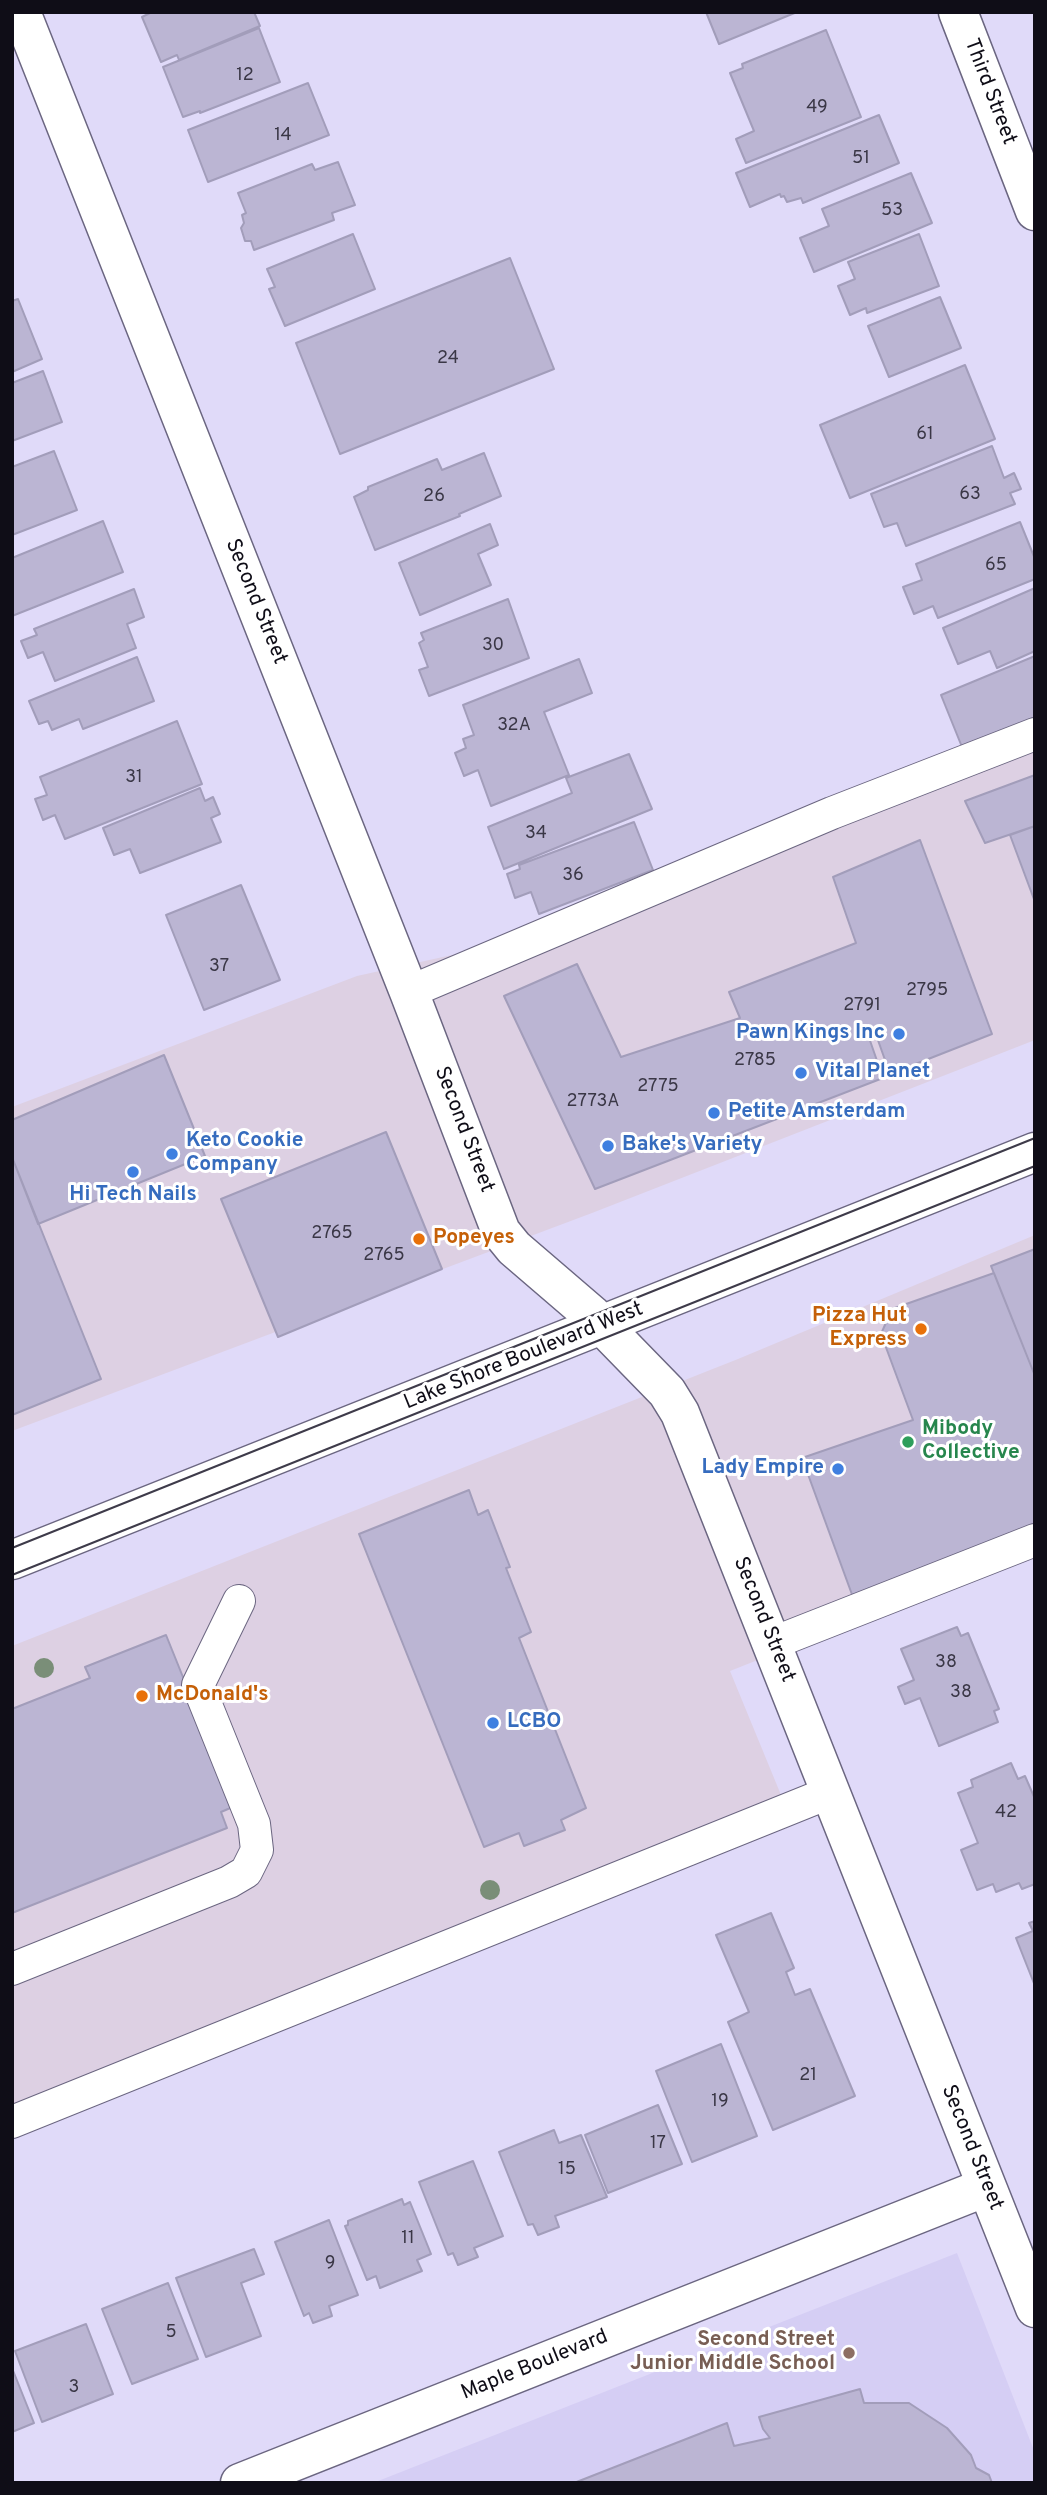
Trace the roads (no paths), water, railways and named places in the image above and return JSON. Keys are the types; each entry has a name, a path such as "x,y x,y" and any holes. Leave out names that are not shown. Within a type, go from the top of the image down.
{"street":[{"name":"Second Street","path":"21,12 409,992 501,1232 514,1248 601,1326 667,1392 680,1413 1035,2308"},
{"name":"Third Street","path":"958,12 1035,211"},
{"name":"Lake Shore Boulevard West","path":"12,1560 1035,1152"},
{"name":"Maple Boulevard","path":"240,2483 986,2187"}],"lane":[{"path":"409,992 832,813 1035,734"},
{"path":"773,1643 1035,1540"},
{"path":"12,1969 229,1882 246,1872 257,1850 254,1824 198,1685 239,1601"},
{"path":"12,2122 831,1792"}],"tram line":[{"path":"12,1548 1035,1138"},
{"path":"12,1575 1035,1166"}],"place":[{"name":"Pawn Kings Inc","path":"899,1034"},
{"name":"Vital Planet","path":"801,1073"},
{"name":"Petite Amsterdam","path":"714,1113"},
{"name":"Bake's Variety","path":"608,1146"},
{"name":"Keto Cookie Company","path":"172,1154"},
{"name":"Hi Tech Nails","path":"133,1172"},
{"name":"Popeyes","path":"419,1239"},
{"name":"Pizza Hut Express","path":"921,1329"},
{"name":"Mibody Collective","path":"908,1442"},
{"name":"Lady Empire","path":"838,1469"},
{"name":"McDonald's","path":"142,1696"},
{"name":"LCBO","path":"493,1723"},
{"name":"Second Street Junior Middle School","path":"849,2353"}]}
